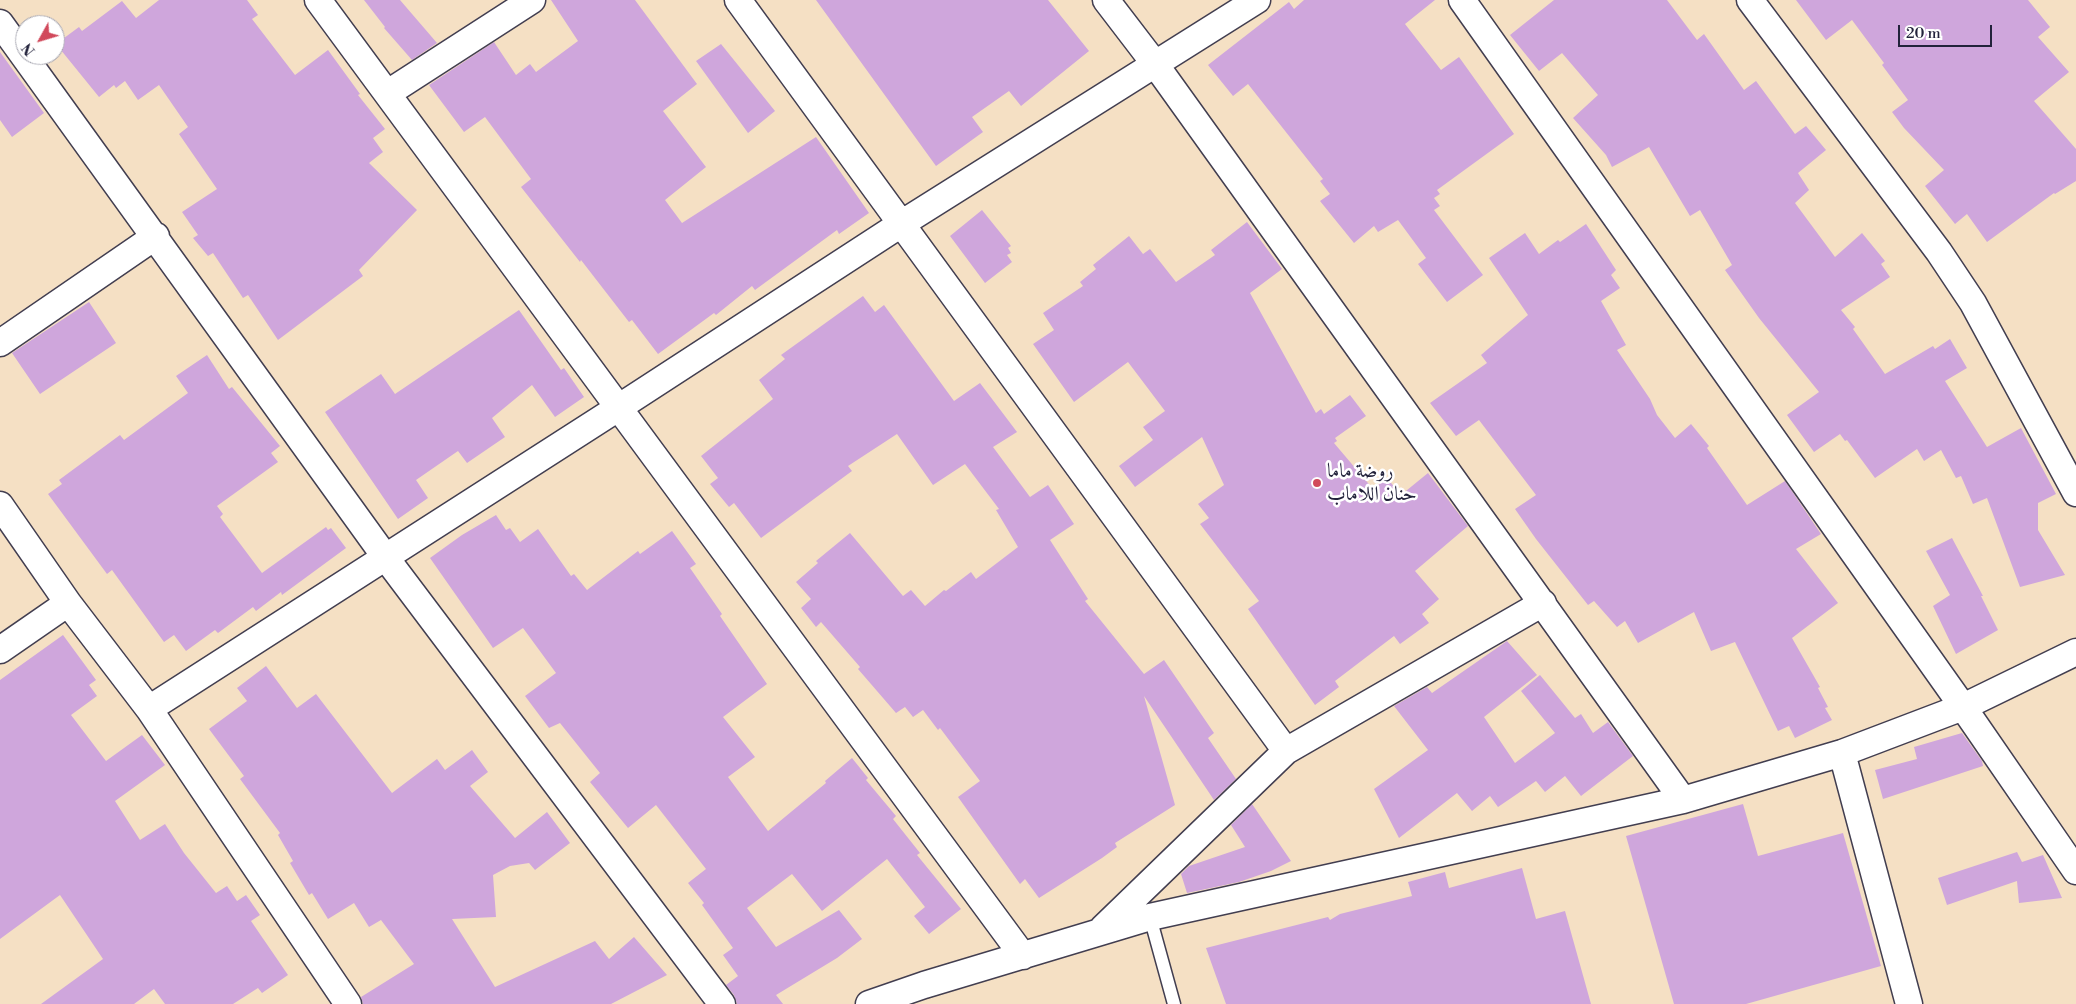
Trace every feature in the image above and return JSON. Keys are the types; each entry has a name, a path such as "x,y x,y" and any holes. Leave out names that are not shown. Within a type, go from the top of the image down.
{"street":[{"path":"318,0 1023,956"},
{"path":"388,93 532,0"},
{"path":"738,0 1286,751"},
{"path":"1106,0 1155,64 1683,800"},
{"path":"149,709 386,558 901,224 1257,0"},
{"path":"1462,0 1963,707 2076,871"},
{"path":"1750,0 1939,252 1973,303 2076,493"},
{"path":"0,23 156,236 386,558 722,1004"},
{"path":"0,343 156,236"},
{"path":"0,505 68,603 149,709 348,1004"},
{"path":"0,650 68,603"},
{"path":"1099,932 1286,751 1543,603"},
{"path":"869,1004 924,985 1150,917 1683,800 1842,753 1963,707 2076,652"},
{"path":"1842,753 1909,1004"}],"lane":[{"path":"1150,917 1174,1004"}],"building":[{"path":"159,0 247,0 258,15 252,19 295,75 328,50 360,94 358,95 385,129 373,138 383,152 369,163 417,210 359,270 363,276 278,340 248,295 243,298 213,253 208,256 193,238 198,235 182,212 217,189 179,134 188,127 159,85 138,100 125,81 116,88 114,85 99,97 65,55 65,37 79,27 82,31 122,1 136,18"},
{"path":"364,0 400,0 437,43 412,60 384,28"},
{"path":"551,0 635,0 697,84 663,111 706,167 665,200 682,223 816,137 869,213 839,234 837,230 755,290 752,286 716,315 714,313 658,354 632,320 629,322 521,187 531,179 485,117 464,132 429,85 494,42 516,75 530,64 536,72 578,41"},
{"path":"816,0 1048,0 1089,51 1021,106 1009,91 972,117 983,132 936,166"},
{"path":"1304,0 1435,0 1405,24 1441,70 1459,57 1514,134 1437,190 1440,194 1434,198 1440,206 1434,210 1483,275 1447,302 1418,264 1426,258 1398,220 1378,232 1374,226 1354,243 1320,201 1330,194 1320,181 1323,179 1248,84 1233,96 1208,65 1289,2 1294,9"},
{"path":"1554,0 1667,0 1697,40 1704,34 1744,90 1756,81 1795,134 1806,126 1826,150 1798,173 1809,190 1795,203 1835,257 1862,233 1885,261 1881,264 1890,277 1841,310 1855,327 1853,329 1885,374 1933,346 1935,349 1950,339 1967,368 1945,381 1987,447 2021,428 2056,494 2038,503 2038,530 2065,575 2020,587 1987,498 1973,504 1961,476 1956,478 1941,450 1924,461 1917,449 1875,478 1847,440 1845,441 1840,434 1814,452 1787,415 1819,392 1759,318 1725,270 1732,265 1700,210 1690,216 1649,147 1612,167 1606,155 1573,118 1598,95 1562,53 1539,71 1510,35"},
{"path":"1796,0 2028,0 2050,27 2038,37 2069,72 2034,101 2076,149 2076,181 2054,193 1987,242 1967,214 1955,224 1925,186 1944,170 1904,128 1892,112 1908,100 1882,65 1884,63 1852,20 1826,40"},
{"path":"721,44 775,111 748,133 696,61"},
{"path":"0,52 44,113 12,137 0,120"},
{"path":"982,210 1011,246 1008,248 1011,253 1007,255 1012,262 985,283 950,236"},
{"path":"1247,222 1282,269 1250,293 1316,413 1321,409 1324,414 1350,395 1366,416 1335,438 1337,441 1334,443 1373,489 1387,478 1401,495 1428,473 1468,526 1415,571 1439,599 1422,614 1429,623 1400,644 1394,636 1335,681 1339,687 1315,705 1248,609 1259,601 1200,524 1209,518 1198,504 1224,485 1202,437 1135,487 1119,466 1153,440 1143,427 1165,411 1128,362 1074,402 1033,344 1054,330 1043,313 1083,286 1080,282 1096,269 1093,265 1129,236 1143,254 1150,249 1176,282 1215,255 1211,250"},
{"path":"1586,224 1616,270 1611,275 1620,288 1601,301 1626,345 1617,350 1650,399 1657,415 1675,438 1691,424 1709,446 1707,448 1747,505 1785,481 1821,534 1796,549 1838,603 1792,638 1820,687 1818,688 1828,707 1825,708 1832,720 1795,738 1789,726 1778,731 1735,642 1711,651 1694,612 1638,643 1625,621 1617,627 1594,601 1588,605 1515,509 1536,495 1479,420 1456,436 1430,403 1487,363 1481,355 1528,315 1489,258 1525,233 1539,254 1558,240 1560,242"},
{"path":"863,296 875,312 884,305 954,401 980,383 1017,432 993,447 1030,497 1048,485 1074,524 1050,540 1088,599 1085,601 1144,674 1164,660 1214,733 1208,738 1236,779 1214,800 1144,696 1175,805 1115,843 1117,847 1102,858 1039,898 1025,879 1020,884 958,797 980,781 940,728 938,730 923,710 913,717 905,707 896,713 821,622 816,627 801,608 811,599 796,582 818,563 816,561 850,533 903,596 911,590 925,606 944,590 946,591 971,572 976,579 1018,547 996,510 999,509 965,464 933,485 897,434 848,466 852,471 761,538 734,503 729,507 710,484 718,478 701,456 773,399 759,380 785,359 781,355"},
{"path":"89,302 116,343 40,394 12,353"},
{"path":"519,310 561,370 564,368 584,397 555,417 532,385 492,418 505,437 467,463 458,451 416,480 428,498 398,519 325,412 381,374 395,394"},
{"path":"207,355 229,389 232,387 280,446 271,453 278,462 217,506 223,514 220,517 262,573 326,527 328,530 331,528 346,548 282,595 281,592 256,611 253,607 218,633 215,630 186,651 174,635 164,642 112,570 107,574 48,494 62,484 59,480 120,435 124,440 188,393 176,376"},
{"path":"496,515 506,530 510,528 520,542 538,529 571,576 574,574 587,590 638,551 640,554 672,531 696,564 690,568 722,614 720,616 767,684 723,717 755,757 728,777 768,831 826,783 825,781 852,758 868,778 866,780 896,816 893,819 920,853 917,855 961,909 929,934 914,916 925,907 887,859 822,911 792,874 747,908 776,947 839,910 862,939 837,958 776,995 783,1004 737,1004 734,995 726,985 738,976 723,955 733,948 702,905 704,903 688,883 706,869 656,805 628,828 590,782 600,773 560,723 549,728 525,696 556,673 523,628 493,648 430,558 462,535"},
{"path":"1952,538 1983,596 1981,596 1998,630 1956,654 1933,606 1950,595 1926,551"},
{"path":"63,635 96,680 89,685 97,696 71,715 106,761 142,735 165,765 115,801 140,840 165,824 184,853 216,893 227,886 237,901 246,895 260,915 251,921 288,975 262,993 258,988 233,1004 165,1004 154,989 134,1004 41,1004 103,959 60,895 0,939 0,680"},
{"path":"1507,641 1537,675 1484,717 1515,763 1555,733 1521,691 1540,675 1575,718 1581,714 1593,733 1608,722 1633,756 1581,796 1565,776 1545,792 1536,781 1498,807 1490,796 1472,811 1457,793 1399,838 1374,789 1428,750 1394,706 1427,687 1432,693"},
{"path":"266,666 297,708 316,694 392,793 437,759 445,770 472,750 488,772 470,786 515,838 547,812 570,843 535,870 529,863 510,866 493,875 496,917 452,919 495,987 595,941 609,959 634,937 667,975 611,1004 363,1004 361,997 414,964 381,920 369,927 354,903 328,919 312,893 309,895 290,863 293,861 278,835 280,833 240,779 244,776 209,729 247,701 237,688"},
{"path":"1962,733 1982,761 1983,766 1883,799 1875,770 1917,759 1914,747"},
{"path":"1252,804 1291,861 1271,871 1239,882 1187,893 1181,874 1189,866 1245,847 1231,825"},
{"path":"1743,804 1758,856 1843,833 1881,966 1746,1004 1674,1004 1626,836"},
{"path":"2017,852 2022,862 2043,855 2062,898 2019,903 2017,881 1947,905 1938,878"},
{"path":"1522,868 1536,919 1565,911 1591,1004 1226,1004 1206,948 1328,917 1330,920 1340,914 1412,896 1408,882 1445,872 1449,888"}],"place":[{"name":"روضة ماما حنان اللاماب","path":"1317,483"}]}
